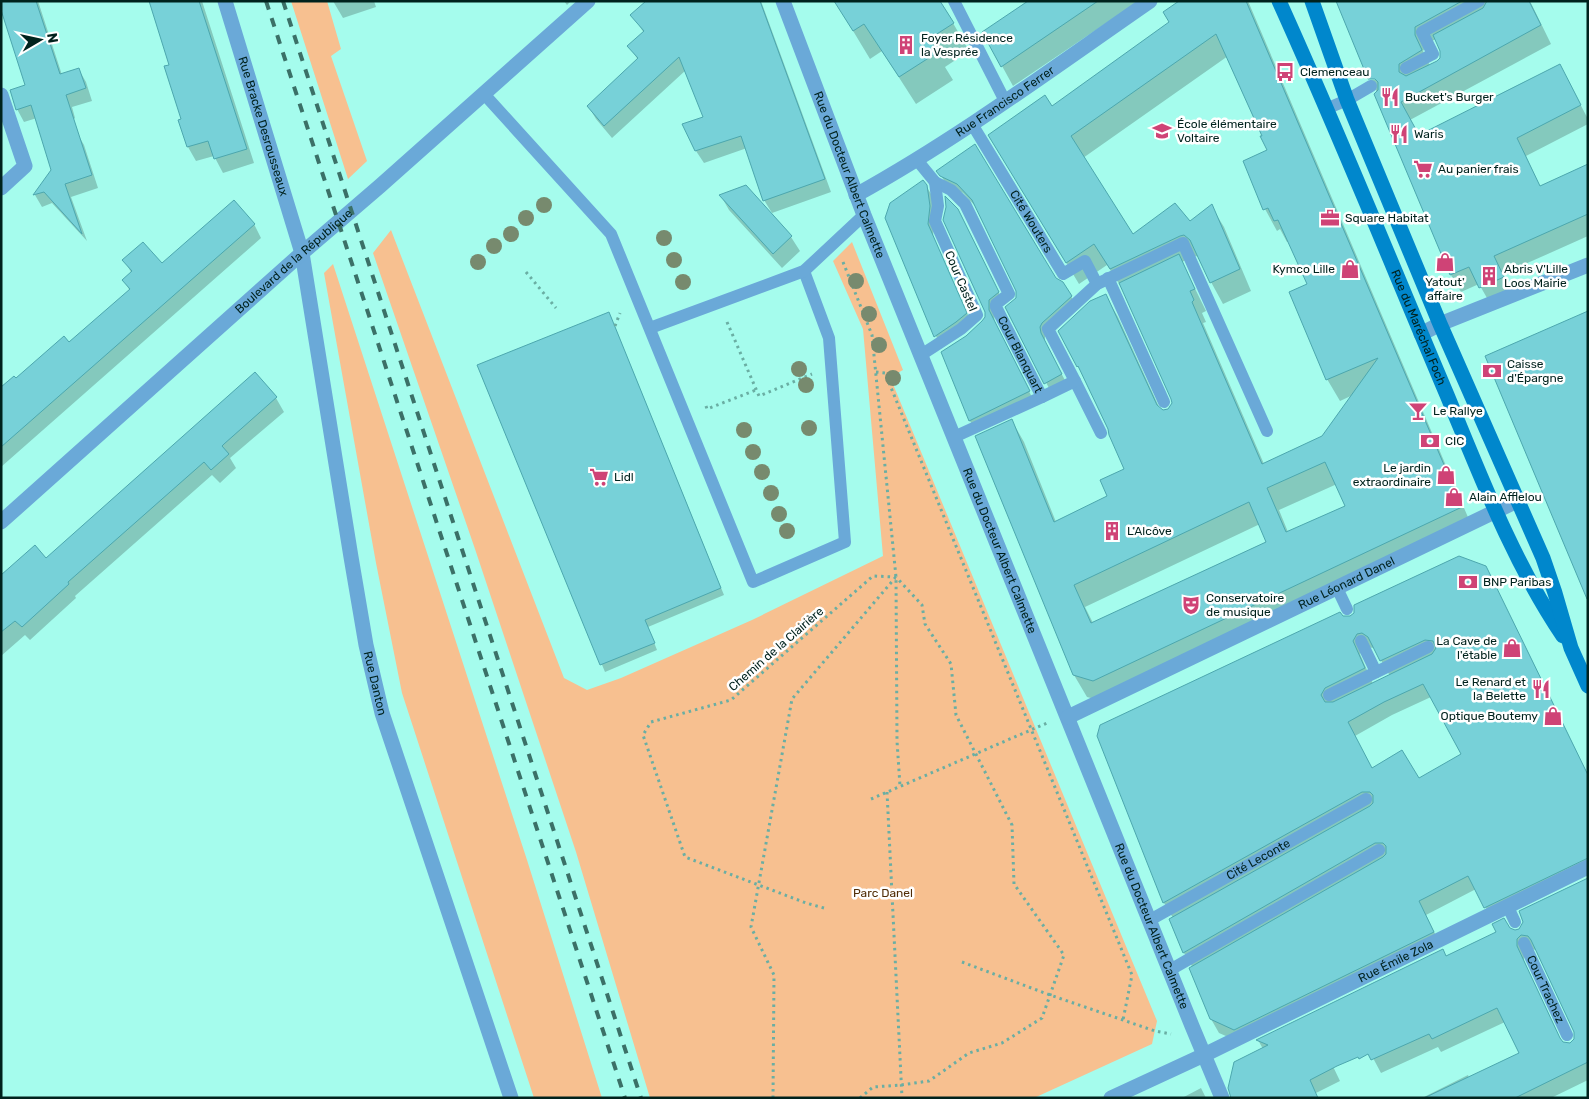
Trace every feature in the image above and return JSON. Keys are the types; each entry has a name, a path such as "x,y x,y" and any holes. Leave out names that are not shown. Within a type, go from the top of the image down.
{"main road":[{"name":"Rue du Maréchal Foch","path":"1279,1 1496,512 1525,574 1553,622 1571,648"},
{"name":"Rue du Maréchal Foch","path":"1312,1 1347,100 1440,324 1550,575 1571,648 1588,686"}],"street":[{"name":"Rue Bracke Desrousseaux","path":"225,1 302,252"},
{"name":"Boulevard de la République","path":"1,522 302,252 588,1"},
{"name":"Rue du Docteur Albert Calmette","path":"783,1 864,215 1222,1098"},
{"name":"Rue Francisco Ferrer","path":"856,195 917,160 972,124 1150,1"},
{"path":"1,95 25,166 1,188"},
{"name":"Rue Danton","path":"302,252 351,557 374,681 382,713 511,1098"},
{"path":"1421,334 1440,324 1588,265"},
{"name":"Rue Léonard Danel","path":"1068,717 1517,501"},
{"name":"Rue Émile Zola","path":"1111,1098 1201,1048 1508,907 1588,867"}],"lane":[{"path":"954,1 1005,101"},
{"path":"1406,68 1433,54 1422,32 1479,1"},
{"path":"1326,109 1347,100 1371,86"},
{"path":"484,94 611,234 753,582 845,542 829,338 804,271"},
{"name":"Cité Wouters","path":"972,124 1063,274 1085,262 1103,281"},
{"name":"Cour Castel","path":"917,160 935,182 951,190 966,204 1009,294 996,304 996,307"},
{"name":"Cour Castel","path":"921,355 961,329 977,316 934,221 938,206 935,182"},
{"path":"650,328 804,271 864,215"},
{"path":"1101,433 1048,329 1103,281 1183,243 1267,431"},
{"path":"1103,281 1164,402"},
{"name":"Cour Blanquart","path":"954,437 1042,397 996,307"},
{"path":"1042,397 1075,381"},
{"path":"1337,588 1347,609"},
{"path":"1361,641 1376,672"},
{"path":"1329,695 1428,647"},
{"name":"Cité Leconte","path":"1150,920 1366,799"},
{"path":"1170,970 1379,850"},
{"path":"1508,907 1515,922"},
{"name":"Cour Trachez","path":"1524,943 1567,1035"}],"path":[{"path":"835,242 872,334 896,577 897,741 900,786"},
{"path":"526,272 556,308"},
{"path":"725,316 759,396 831,366"},
{"path":"876,372 885,373 1132,975 1123,1020"},
{"path":"703,400 707,409 756,390"},
{"name":"Chemin de la Clairière","path":"824,908 806,903 685,857 643,735 651,722 731,700 873,576 896,577"},
{"path":"860,1098 872,1088 929,1081 969,1053 1002,1043 1042,1018 1064,955 1014,884 1012,825 956,715 951,664 925,624 922,605 896,577"},
{"path":"773,1098 774,975 751,927 792,699 896,577"},
{"path":"871,799 1050,722"},
{"path":"888,792 902,1098"},
{"path":"962,962 1201,1048"}],"green space":[{"path":"291,1 327,1 341,49 331,56 367,161 348,179"},
{"name":"Parc Danel","path":"391,230 564,678 587,690 621,678 752,620 883,556 863,329 833,261 852,242 903,370 890,377 1157,1021 1152,1044 1034,1098 650,1098 576,852 475,549 373,253"},
{"path":"333,264 527,860 602,1098 534,1098 402,693 376,563 324,273"}],"building":[{"path":"1,1 36,1 60,74 79,68 86,88 66,95 92,175 65,184 82,234 44,192 33,195 51,170 31,105 16,110 10,90 25,85 1,10"},
{"path":"149,1 199,1 247,149 214,159 208,141 187,147 178,120 181,119 164,66 169,65"},
{"path":"646,1 760,1 825,179 763,201 741,136 695,151 682,124 703,117 679,57 604,126 587,106 638,58 627,46 644,31 630,15"},
{"name":"Foyer Résidence la Vesprée","path":"834,1 940,1 954,23 929,39 938,52 899,77 864,24 853,31"},
{"path":"1028,1 1098,1 1001,67 982,32"},
{"path":"1179,1 1246,1 1462,507 1093,681 1073,675 975,436 1012,419 1054,522 1107,496 1100,480 1124,469 1108,429 1078,366 1058,331 1090,301 1106,294 1157,405 1163,410 1168,409 1172,403 1171,399 1119,283 1179,254 1195,289 1190,291 1194,300 1192,302 1262,464 1322,436 1378,358 1326,380 1289,292 1307,284 1278,220 1274,221 1268,208 1263,210 1243,161 1267,150 1216,34 1071,136 1133,234 1175,203 1190,221 1212,204 1240,269 1210,283 1190,240 1184,235 1110,269 1094,244 1066,263 988,135 1045,95 1052,106 1169,22 1163,12","holes":["1325,462 1345,506 1286,532 1267,488","1249,502 1266,542 1091,623 1074,585"]},
{"path":"1336,1 1462,1 1415,27 1415,35 1422,50 1399,64 1399,72 1406,76 1440,58 1440,51 1433,35 1483,8 1487,1 1529,1 1541,25 1401,102 1419,135 1560,64 1581,105 1517,138 1540,186 1588,164 1588,214 1494,256 1504,277 1479,288 1469,267 1450,275 1374,94 1378,90 1378,82 1375,79 1368,79"},
{"path":"975,144 1056,278 1063,282 1072,296 1040,327 1041,333 1062,374 1044,384 1005,307 1016,298 1016,291 972,200 957,184 940,176 936,171"},
{"path":"923,180 927,185 930,206 928,224 967,313 934,337 885,218 890,203"},
{"path":"746,185 792,236 773,254 719,195"},
{"path":"945,196 958,209 999,292 989,300 989,310 1030,391 969,421 941,352 966,336 982,321 985,317 985,312 943,220 946,207"},
{"path":"234,200 255,224 1,447 1,387 14,376 16,378 64,336 69,342 130,289 122,280 132,271 122,260 143,242 162,263"},
{"path":"1588,311 1588,599 1587,599 1485,356"},
{"name":"Lidl","path":"609,312 721,588 645,620 655,643 600,665 477,365"},
{"path":"255,372 277,397 222,446 229,454 211,470 204,462 68,582 69,584 22,627 15,621 1,632 1,575 35,545 46,558"},
{"path":"1459,556 1486,566 1588,775 1588,858 1484,908 1468,876 1419,901 1434,932 1234,1030 1210,1019 1189,968 1383,857 1386,854 1386,846 1383,843 1375,843 1183,953 1169,919 1370,806 1373,803 1373,795 1370,792 1362,792 1163,903 1097,736 1100,725 1340,612 1343,616 1350,616 1354,613 1354,605","holes":["1362,633 1368,637 1380,661 1425,640 1433,641 1436,648 1432,654 1333,702 1325,702 1321,695 1325,688 1365,668 1353,641 1357,634","1423,684 1461,754 1419,778 1402,750 1372,768 1348,722 1384,702"]},
{"path":"1588,878 1588,1062 1515,1098 1424,1098 1519,1053 1497,1008 1432,1039 1429,1034 1371,1060 1368,1054 1337,1066 1310,1080 1318,1098 1231,1098 1228,1088 1234,1062 1268,1045 1256,1040 1443,949 1446,956 1496,932 1492,924 1504,918 1510,928 1519,929 1523,922 1519,911","holes":["1521,935 1528,936 1574,1032 1574,1039 1570,1043 1563,1042 1560,1038 1517,946 1517,939"]}],"railway":[{"path":"266,1 625,1098"},
{"path":"283,1 641,1098"}],"place":[{"name":"Foyer Résidence la Vesprée","path":"906,45"},
{"name":"Clemenceau","path":"1285,72"},
{"name":"Bucket's Burger","path":"1390,97"},
{"name":"École élémentaire Voltaire","path":"1162,131"},
{"name":"Waris","path":"1399,134"},
{"name":"Au panier frais","path":"1423,169"},
{"name":"Square Habitat","path":"1330,218"},
{"name":"Yatout' affaire","path":"1445,262"},
{"name":"Kymco Lille","path":"1350,269"},
{"name":"Abris V'Lille Loos Mairie","path":"1489,276"},
{"name":"Caisse d'Épargne","path":"1492,371"},
{"name":"Le Rallye","path":"1418,411"},
{"name":"CIC","path":"1430,441"},
{"name":"Le jardin extraordinaire","path":"1446,475"},
{"name":"Lidl","path":"599,477"},
{"name":"Alain Afflelou","path":"1454,497"},
{"name":"L'Alcôve","path":"1112,531"},
{"name":"BNP Paribas","path":"1468,582"},
{"name":"Conservatoire de musique","path":"1191,605"},
{"name":"La Cave de l'étable","path":"1512,648"},
{"name":"Le Renard et la Belette","path":"1541,689"},
{"name":"Optique Boutemy","path":"1553,716"}]}
